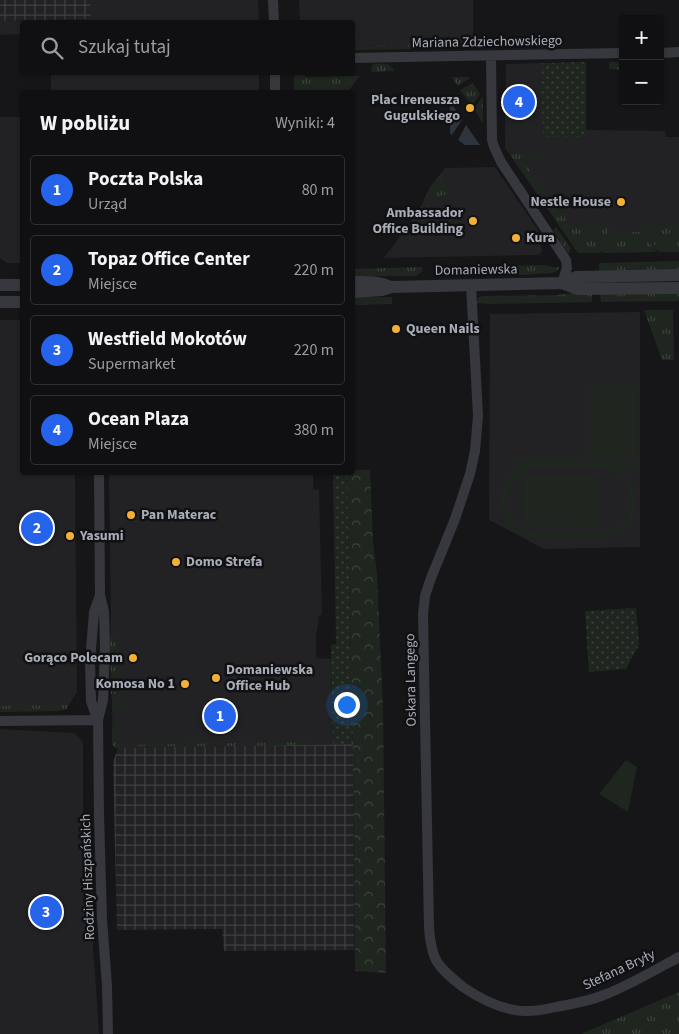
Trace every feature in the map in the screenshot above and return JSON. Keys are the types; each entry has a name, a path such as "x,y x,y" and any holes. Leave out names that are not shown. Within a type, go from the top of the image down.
{"street":[{"path":"273,0 274,20"},
{"path":"664,53 679,52"},
{"name":"Mariana Zdziechowskiego","path":"355,58 619,53"},
{"path":"491,56 493,144 497,156 566,260 567,268 562,283"},
{"path":"275,75 275,90"},
{"name":"Domaniewska","path":"355,292 373,292 391,287 562,283 576,277 679,275"},
{"name":"Domaniewska","path":"355,282 382,283 391,287"},
{"name":"Domaniewska","path":"562,283 577,289 679,288"},
{"path":"0,285 20,285"},
{"name":"Oskara Langego","path":"472,286 478,416 475,451 470,474 455,519 424,596 429,937 432,951 439,966 472,993 494,1005 516,1011 540,1010"},
{"path":"0,302 20,302"},
{"name":"Rodziny Hiszpańskich","path":"99,475 100,595 104,612 105,648 103,700 98,720 99,808 108,1034"},
{"path":"0,721 98,720"},
{"name":"Stefana Bryły","path":"540,1010 578,1003 603,995 679,957"}],"shaded area":[{"path":"0,0 90,0 91,19 0,21"},
{"path":"90,0 258,0 259,20 45,20 90,19"},
{"path":"299,0 473,0 473,44 355,46 355,20 300,20"},
{"path":"0,21 20,21 20,34 0,35"},
{"path":"541,63 544,137 586,137 586,130 665,131 666,137 679,137 679,250 577,252 505,148 506,64"},
{"path":"51,75 259,75 259,90 51,90"},
{"path":"450,101 462,120 452,135 450,133"},
{"path":"0,117 20,117 20,263 7,263 0,258"},
{"path":"466,125 480,145 465,145 458,140"},
{"name":"Ambassador Office Building","path":"495,167 538,230 542,251 539,255 384,258 418,212 430,187 445,168"},
{"path":"640,312 640,547 544,549 489,520 490,314"},
{"path":"0,320 20,320 20,475 75,475 77,692 67,708 0,710"},
{"path":"109,475 313,475 313,489 319,490 322,615 318,616 316,658 331,659 333,744 116,748 113,746"},
{"path":"0,729 75,733 83,742 83,828 92,877 93,947 99,1034 0,1034"},
{"path":"353,744 354,950 224,951 222,929 117,930 113,762 118,748"}],"green space":[{"path":"483,39 483,48 355,50 355,46 473,44 473,40"},
{"path":"485,39 506,39 506,48 485,48"},
{"path":"509,39 528,39 528,47 510,47"},
{"path":"586,62 586,137 543,137 541,63"},
{"path":"609,62 619,62 619,70 609,69"},
{"path":"374,64 391,66 394,71 371,72"},
{"path":"294,76 359,76 349,90 294,90"},
{"path":"451,77 470,77 470,78 458,86"},
{"path":"473,83 480,94 472,106 460,90"},
{"path":"483,98 483,123 474,109"},
{"path":"517,153 533,153 539,159 514,159 511,156"},
{"path":"516,162 525,162 536,182 538,181 558,213 562,212 567,221 557,221"},
{"path":"442,172 448,194 424,200 430,187"},
{"path":"560,226 611,226 600,253 578,253"},
{"path":"642,226 679,226 679,252 659,252"},
{"path":"556,227 571,248 569,253 553,230"},
{"path":"610,232 643,232 656,252 603,253"},
{"path":"679,261 679,270 599,272 599,263"},
{"path":"545,265 560,267 552,273 523,275 451,275 451,272 444,270 444,267"},
{"path":"422,267 422,271 417,276 355,276 355,269"},
{"path":"679,291 679,301 601,302 600,292"},
{"path":"592,292 591,302 476,303 478,298 482,296 557,295"},
{"path":"355,297 392,297 392,304 355,305"},
{"path":"644,310 673,310 674,360 662,360"},
{"path":"590,385 637,386 637,456 589,456"},
{"path":"518,460 639,461 639,469 619,469 629,478 635,489 637,500 635,511 623,530 600,540 534,539 525,537 517,533 505,520 500,504 500,495 504,483 518,468","holes":["534,468 604,469 616,475 624,483 629,493 628,514 622,523 613,530 600,534 534,533 522,528 513,521 508,512 506,502 508,491 513,482 522,474"]},
{"path":"355,470 370,470 383,707 386,973 355,971 353,746 347,475 355,475"},
{"path":"333,475 347,475 353,744 333,744 331,645 336,644"},
{"path":"524,475 599,476 599,527 524,526"},
{"path":"636,608 639,645 626,669 589,672 585,611"},
{"path":"110,638 116,639 118,642 119,694 111,694"},
{"path":"112,699 119,699 123,711 112,711"},
{"path":"67,705 67,709 57,711 0,712 0,706"},
{"path":"112,726 118,726 119,745 307,742 307,745 116,748 112,745"},
{"path":"626,760 637,767 628,812 599,794"},
{"path":"679,992 679,1034 581,1034"}],"place":[{"name":"Ocean Plaza","path":"519,102"},
{"name":"Plac Ireneusza Gugulskiego","path":"470,108"},
{"name":"Nestle House","path":"621,202"},
{"name":"Ambassador Office Building","path":"473,221"},
{"name":"Kura","path":"516,238"},
{"name":"Queen Nails","path":"396,329"},
{"name":"Pan Materac","path":"131,515"},
{"name":"Topaz Office Center","path":"37,528"},
{"name":"Yasumi","path":"70,536"},
{"name":"Domo Strefa","path":"176,562"},
{"name":"Gorąco Polecam","path":"133,658"},
{"name":"Domaniewska Office Hub","path":"216,678"},
{"name":"Komosa No 1","path":"185,684"},
{"name":"Poczta Polska","path":"220,716"},
{"name":"Westfield Mokotów","path":"46,912"}]}
